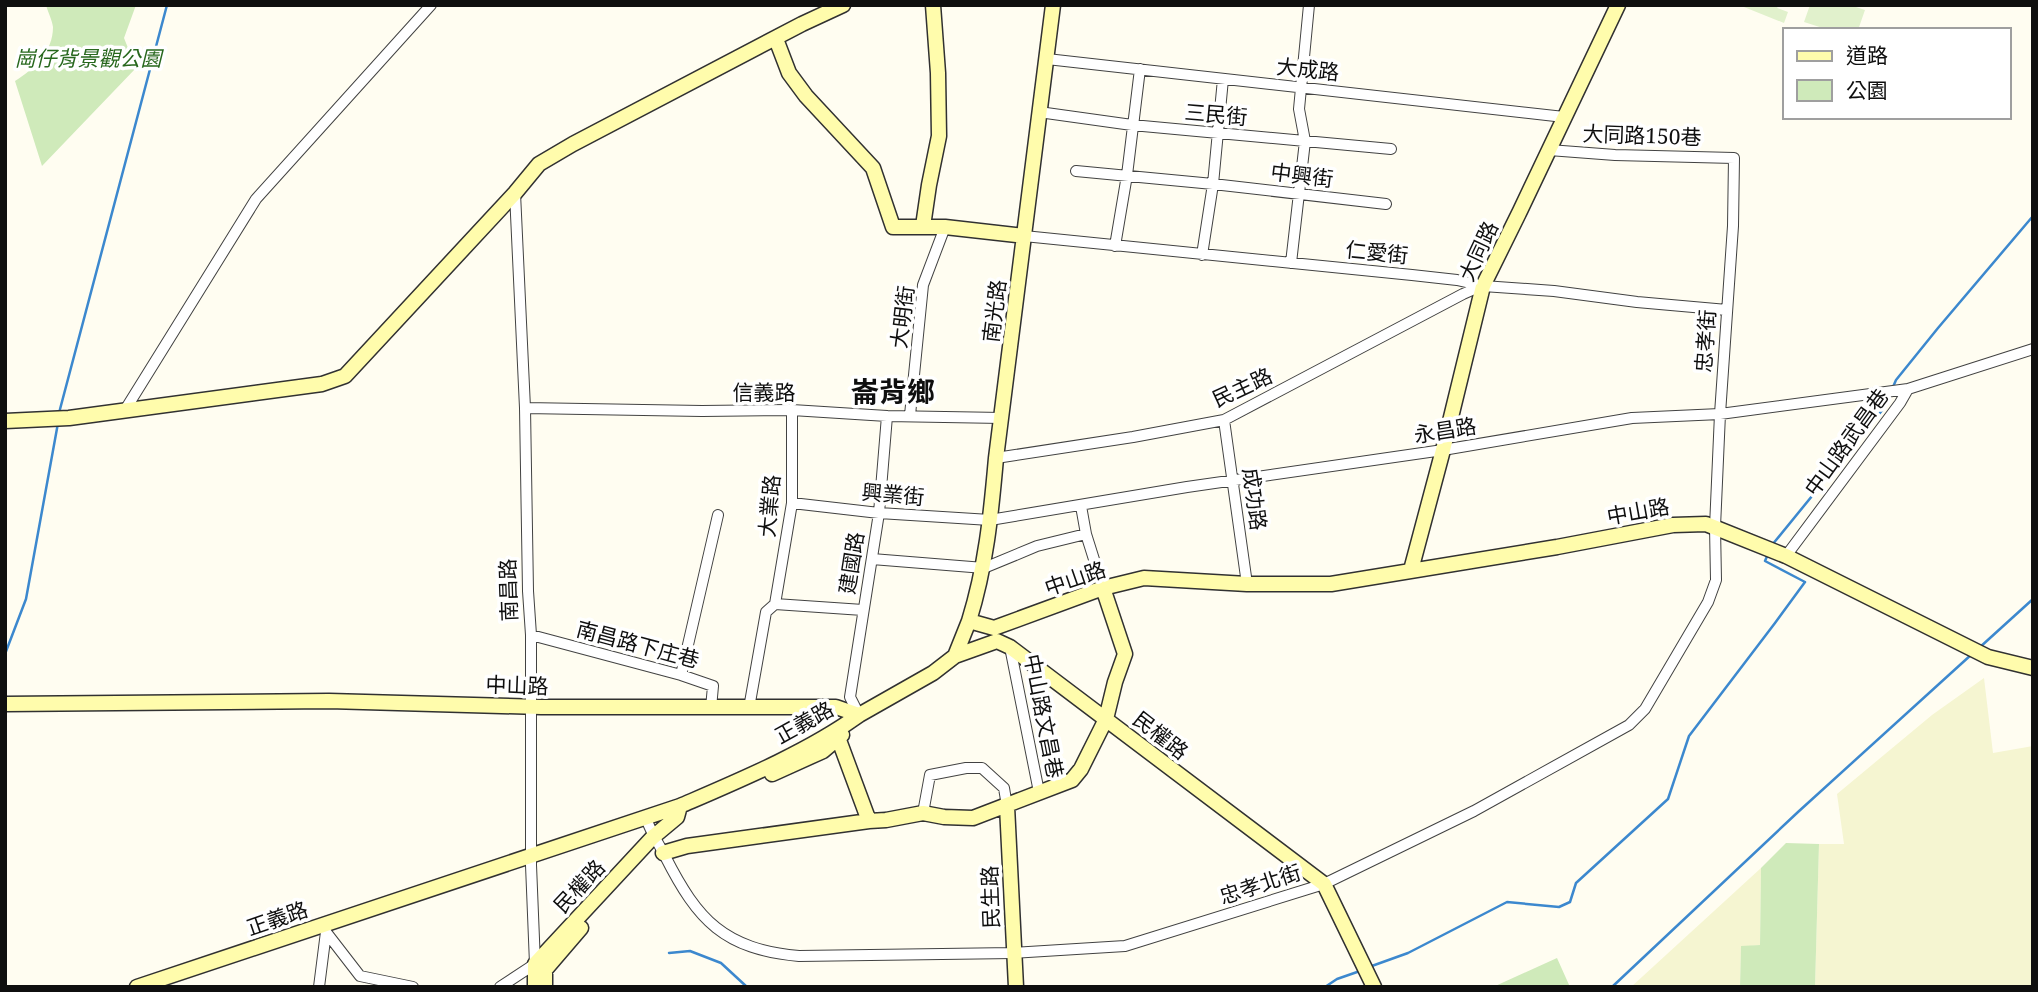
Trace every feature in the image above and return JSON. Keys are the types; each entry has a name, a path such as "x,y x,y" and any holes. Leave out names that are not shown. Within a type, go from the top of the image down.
{"street":[{"path":"125,410 256,199 431,5"},
{"path":"5,421 62,419 322,384 345,376 539,164 802,24 843,5"},
{"path":"923,226 939,136 933,5"},
{"name":"南光路","path":"955,656 969,621 984,568 1053,5"},
{"path":"1291,263 1305,141 1299,109 1309,5"},
{"name":"大同路","path":"1411,570 1482,286 1618,5"},
{"path":"776,39 789,73 806,96 873,168 893,227 945,227 1024,236"},
{"name":"大成路","path":"1047,59 1564,117"},
{"path":"1115,246 1140,69"},
{"path":"1202,255 1213,184 1223,79"},
{"name":"三民街","path":"1039,112 1132,125 1391,149"},
{"name":"大同路150巷","path":"1549,150 1615,155 1734,158"},
{"name":"忠孝街","path":"1715,527 1733,226 1734,158"},
{"path":"1076,171 1213,184"},
{"name":"中興街","path":"1213,184 1386,204"},
{"name":"南昌路","path":"514,193 525,408 531,635 531,861 540,967 545,987"},
{"name":"大明街","path":"910,415 923,285 945,227"},
{"name":"仁愛街","path":"1024,236 1727,310"},
{"path":"1457,280 1463,294"},
{"name":"民主路","path":"996,458 1133,438 1224,420 1482,286"},
{"name":"中山路武昌巷","path":"1786,556 1908,389 2033,349"},
{"name":"永昌路","path":"990,520 1632,418 1720,414 1908,389"},
{"name":"信義路","path":"525,408 792,410 887,416 1002,418"},
{"name":"大業路","path":"750,708 765,612 775,604 792,503 792,410"},
{"name":"建國路","path":"859,715 850,697 879,513 887,416"},
{"name":"成功路","path":"1224,420 1247,584"},
{"name":"興業街","path":"792,503 879,513 990,520"},
{"path":"969,621 1000,639 1106,719 1125,654 1086,534 1081,506"},
{"path":"681,675 718,515"},
{"name":"中山路","path":"5,704 329,701 531,706 836,707 859,715 933,673 955,656 1000,639 1103,589 1144,578 1247,584 1331,584 1673,525 1706,524 1786,556 1988,657 2033,668"},
{"name":"忠孝北街","path":"649,827 675,877 700,915 729,937 769,953 799,956 1013,953 1125,946 1324,884 1474,811 1629,725 1645,709 1708,602 1716,580 1715,527"},
{"path":"872,559 984,568 1037,546 1086,534"},
{"path":"775,604 863,610"},
{"name":"南昌路下庄巷","path":"531,635 713,686 712,708"},
{"name":"中山路文昌巷","path":"1000,639 1040,792"},
{"name":"正義路","path":"138,987 531,861 649,827 732,784 837,735 859,715"},
{"name":"民權路","path":"663,853 687,846 923,813 974,818 1072,780 1081,769 1106,719 1324,884 1374,987"},
{"path":"837,735 869,821"},
{"path":"923,813 930,775 965,768 982,768 1004,788 1007,806"},
{"name":"民生路","path":"1007,806 1016,987"},
{"name":"民權路","path":"540,967 649,827 678,812"},
{"path":"325,928 363,982 413,987"},
{"path":"318,987 325,928"},
{"name":"正義路","path":"163,987 325,928"},
{"path":"500,987 540,967"},
{"name":"南昌路","path":"535,987 540,967"}],"green space":[{"name":"崗仔背景觀公園","path":"46,5 136,5 124,38 136,68 42,166 15,81 41,59 50,44 53,27"},
{"path":"1739,5 1779,5 1777,8 1788,12 1784,23"},
{"path":"1810,5 1850,5 1865,10 1859,28 1823,28 1804,22"},
{"path":"1984,678 1993,753 2033,746 2033,987 1815,987 1819,844 1844,844 1837,794 1932,715"},
{"path":"1786,843 1819,844 1815,987 1740,987 1741,946 1760,945 1761,868"},
{"path":"1761,868 1760,945 1741,947 1740,987 1631,987"},
{"path":"1557,958 1570,987 1493,987"}],"waterway":[{"path":"59,413 167,5"},
{"path":"1893,387 1938,328 2033,216"},
{"path":"1772,545 1884,408 1890,393"},
{"path":"5,654 26,599 58,423"},
{"path":"1369,967 1408,953 1507,902 1559,907 1570,902 1576,883 1668,799 1689,736 1805,582 1765,561 1768,554"},
{"path":"1979,648 2033,599"},
{"path":"1612,987 1798,812 1972,654"},
{"path":"669,953 690,951 721,963 747,987"},
{"path":"1325,987 1337,979 1360,971"}],"district":[{"name":"崙背鄉","path":"893,391"}]}
